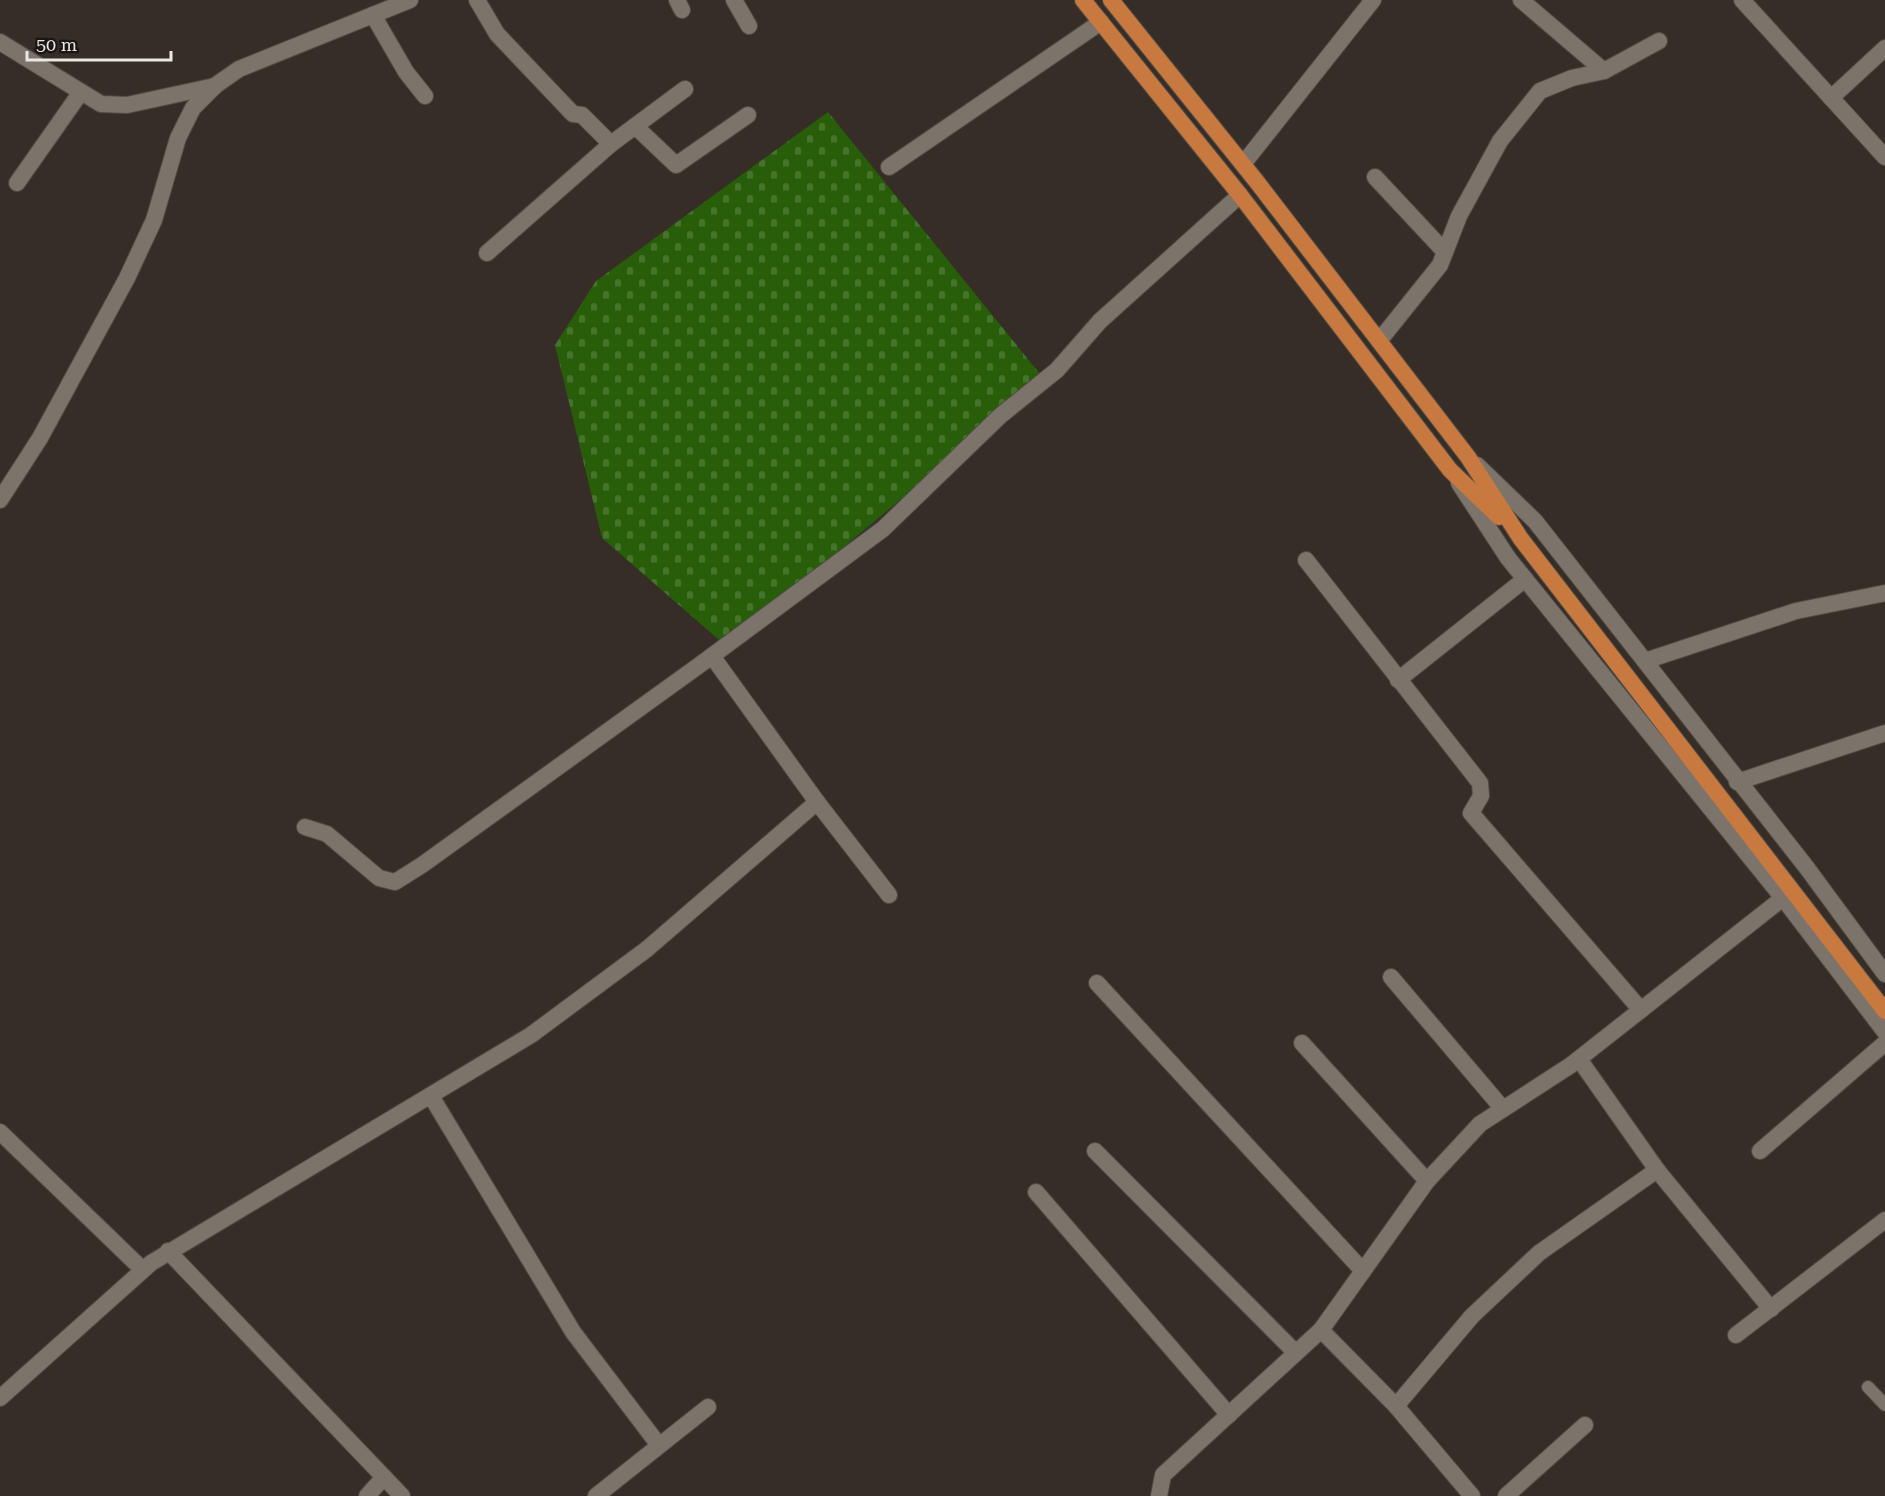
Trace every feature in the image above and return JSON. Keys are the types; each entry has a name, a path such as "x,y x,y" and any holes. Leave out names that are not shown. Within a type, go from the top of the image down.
{"main road":[{"path":"1083,0 1240,195 1450,470 1521,539"},
{"path":"1111,0 1243,164 1468,457 1521,539 1885,1011"}],"street":[{"path":"0,500 40,438 127,278 154,220 178,138 193,108 216,85 239,69 410,0"},
{"path":"477,0 497,34 573,114 582,116 611,144"},
{"path":"734,0 749,26"},
{"path":"1243,164 1373,0"},
{"path":"1521,0 1604,71"},
{"path":"1742,0 1885,157"},
{"path":"373,15 406,72 425,96"},
{"path":"889,167 1101,22"},
{"path":"1379,341 1440,265 1459,216 1500,141 1540,92 1572,78 1604,71 1659,41"},
{"path":"0,42 101,104 127,105 216,85"},
{"path":"1831,98 1885,48"},
{"path":"487,253 611,144 685,89"},
{"path":"17,183 81,92"},
{"path":"635,126 676,165 748,115"},
{"path":"1375,177 1445,252"},
{"path":"305,827 327,834 379,878 395,882 712,656 883,529 999,416 1057,370 1100,321 1240,195"},
{"path":"1468,457 1535,521 1737,782 1807,868 1885,974"},
{"path":"1450,470 1524,579 1783,898 1885,1032"},
{"path":"1306,560 1480,783 1481,796 1471,813 1641,1010"},
{"path":"1398,680 1524,579"},
{"path":"1645,661 1796,611 1885,593"},
{"path":"712,656 817,802 890,895"},
{"path":"1737,782 1885,733"},
{"path":"0,1398 143,1270 168,1251 531,1035 647,949 817,802"},
{"path":"1159,1496 1163,1475 1322,1330 1427,1181 1480,1124 1579,1059 1783,898"},
{"path":"1391,977 1503,1109"},
{"path":"1097,982 1364,1271"},
{"path":"1302,1043 1427,1181"},
{"path":"1760,1151 1885,1043"},
{"path":"1579,1059 1657,1170 1771,1309"},
{"path":"431,1096 573,1332 658,1444"},
{"path":"0,1132 143,1270"},
{"path":"1095,1150 1296,1353"},
{"path":"1396,1406 1472,1316 1539,1253 1657,1170"},
{"path":"1036,1192 1229,1415"},
{"path":"1736,1335 1885,1220"},
{"path":"168,1251 402,1496"},
{"path":"1322,1330 1396,1406 1472,1496"},
{"path":"596,1496 658,1444 708,1407"},
{"path":"1506,1496 1585,1425"},
{"path":"367,1496 384,1477"}],"lane":[{"path":"1868,1387 1885,1405"}],"green space":[{"path":"828,112 1044,379 726,646 602,538 555,345 596,281"}]}
